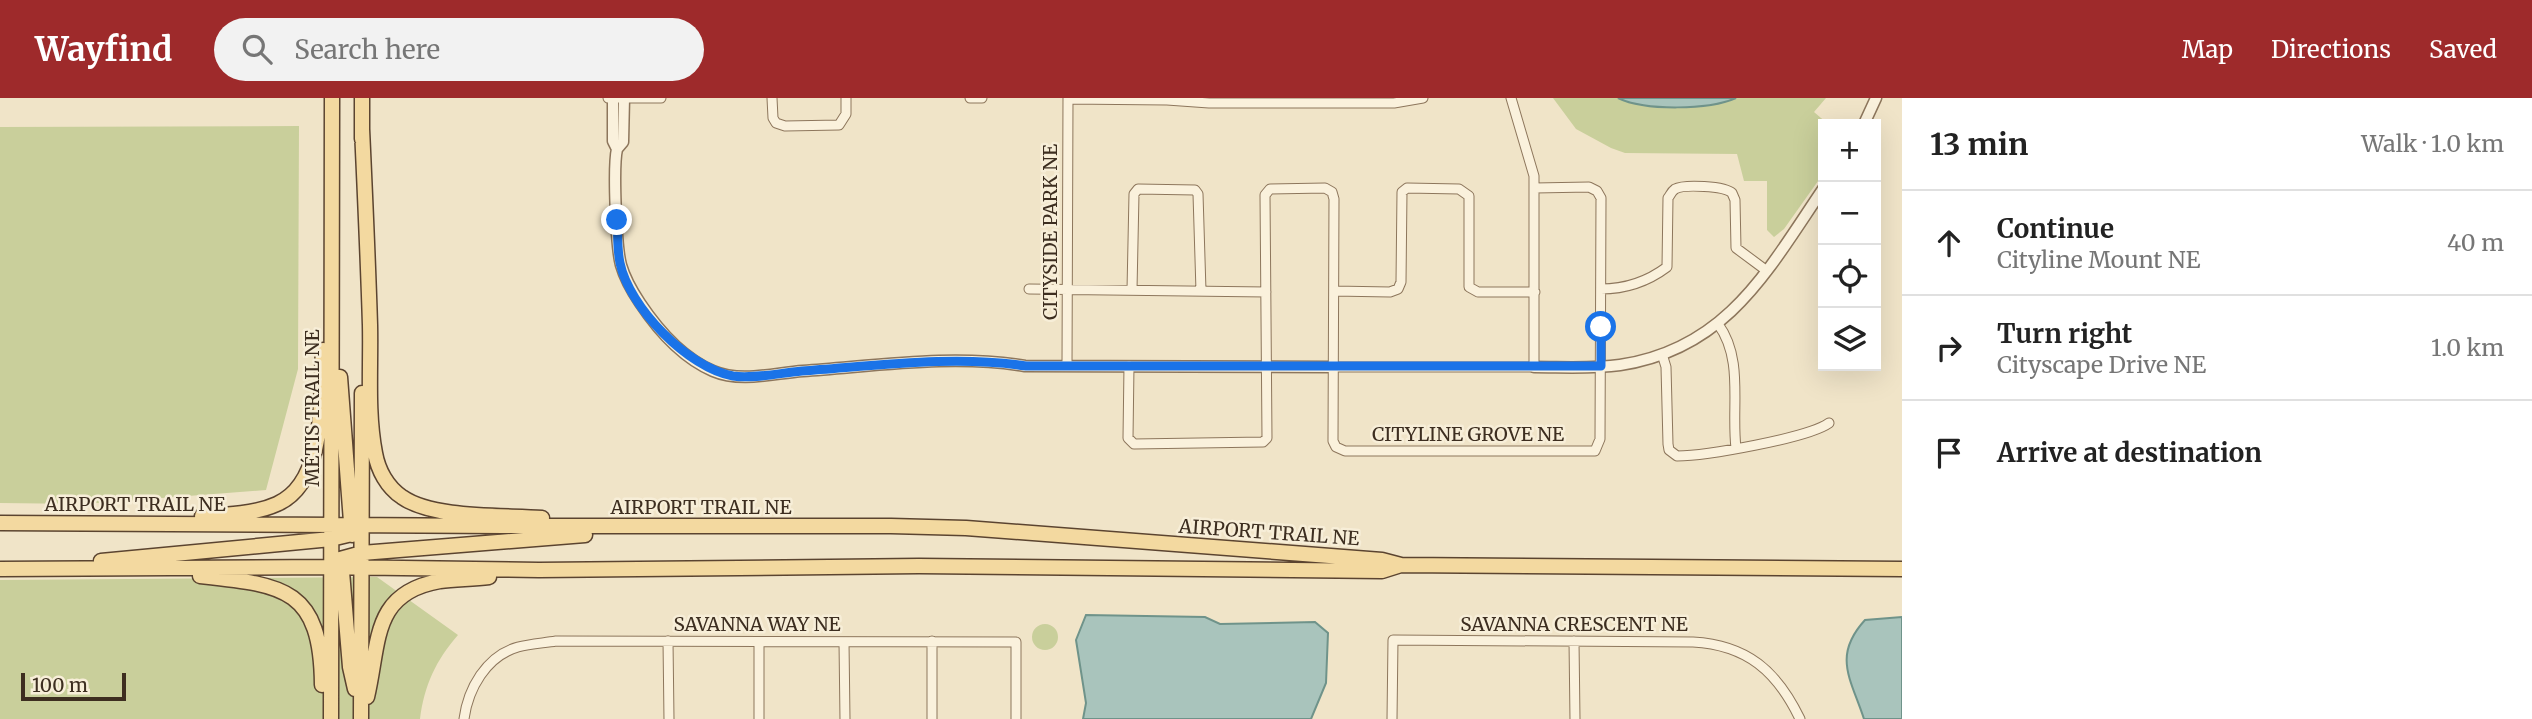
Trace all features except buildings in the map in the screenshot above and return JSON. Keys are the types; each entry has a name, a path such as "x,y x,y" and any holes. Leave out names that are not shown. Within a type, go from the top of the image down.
{"main road":[{"name":"MÉTIS TRAIL NE","path":"332,98 333,534 338,564"},
{"path":"355,529 362,98"},
{"path":"362,129 373,437 379,469 388,484 402,497 418,506 437,510 687,526"},
{"path":"39,523 247,512 277,504 297,491 310,471 314,456 332,227"},
{"path":"332,289 355,529 362,569 361,719"},
{"name":"AIRPORT TRAIL NE","path":"0,523 333,534 355,529 891,526 966,528 1382,560 1401,565 1902,569"},
{"path":"338,564 359,554 687,526"},
{"path":"3,570 333,534"},
{"path":"338,564 351,667 361,719"},
{"path":"331,719 338,564"},
{"name":"AIRPORT TRAIL NE","path":"3,570 338,564 362,569 919,566 1382,571 1401,565"},
{"path":"139,569 256,583 287,593 299,601 307,611 317,636 322,675 323,719"},
{"path":"1836,569 1902,575"},
{"path":"361,719 382,622 391,605 399,598 416,587 440,582 539,570"}],"street":[{"path":"661,98 611,98 613,141 617,149 620,263 627,283 665,335 714,371 745,377 799,371 990,360 1026,366 1266,367 1534,367 1601,366 1636,362 1662,354 1718,324 1747,297 1818,196"},
{"path":"617,149 623,142 624,98"},
{"path":"772,98 773,118 776,123 792,127 839,125 846,114 846,98"},
{"path":"970,98 982,98"},
{"path":"1068,99 1209,103 1360,100 1405,102 1423,98"},
{"path":"1511,98 1529,155 1535,188 1534,367"},
{"path":"1866,119 1876,98"},
{"name":"CITYSIDE PARK NE","path":"1066,366 1068,99"},
{"path":"1535,188 1589,187 1600,194 1601,366"},
{"path":"1601,289 1629,286 1667,267 1668,198 1673,191 1681,187 1723,187 1732,192 1735,200 1736,248 1767,271"},
{"path":"1129,366 1129,438 1134,444 1263,442 1267,438 1265,195 1270,189 1325,188 1334,195 1334,367"},
{"path":"1334,291 1390,292 1398,289 1401,282 1402,192 1407,188 1446,188 1459,189 1469,197 1469,287 1478,292 1535,292"},
{"path":"1132,290 1135,194 1138,189 1184,189 1195,190 1198,194 1201,291"},
{"path":"1029,289 1266,292"},
{"path":"1718,324 1728,341 1734,360 1735,448"},
{"path":"1662,354 1666,367 1669,450 1677,456 1809,433 1829,423"},
{"name":"CITYLINE GROVE NE","path":"1334,367 1333,445 1341,450 1590,452 1598,449 1600,441 1601,366"},
{"name":"SAVANNA CRESCENT NE","path":"1392,719 1393,640 1693,642 1724,646 1745,655 1766,669 1783,688 1800,719"},
{"name":"SAVANNA WAY NE","path":"464,719 474,683 491,663 516,647 556,641 932,641 1016,642 1016,719"},
{"path":"932,641 932,719"},
{"path":"668,642 669,719"},
{"path":"759,642 759,719"},
{"path":"844,642 845,719"},
{"path":"1574,642 1575,719"}],"green space":[{"path":"1553,98 1826,98 1814,112 1822,119 1818,119 1818,181 1784,229 1774,237 1767,230 1767,181 1744,181 1737,154 1625,153 1576,129"},
{"path":"299,126 298,369 266,490 84,504 0,503 0,127"},
{"path":"377,577 458,635 432,674 420,719 0,719 0,580"},
{"path":"1045,624 1054,628 1058,637 1054,646 1045,650 1036,646 1032,637 1036,628"}],"water":[{"path":"1618,98 1736,98 1694,107 1660,107"},
{"path":"1086,615 1205,617 1220,624 1315,622 1328,633 1326,683 1311,719 1083,719 1086,703 1076,640"},
{"path":"1902,617 1902,719 1864,719 1847,668 1849,645 1865,620"}],"route":[{"path":"617,220 620,263 627,283 653,322 699,362 714,371 732,376 990,360 1026,366 1601,366 1601,327"}]}
